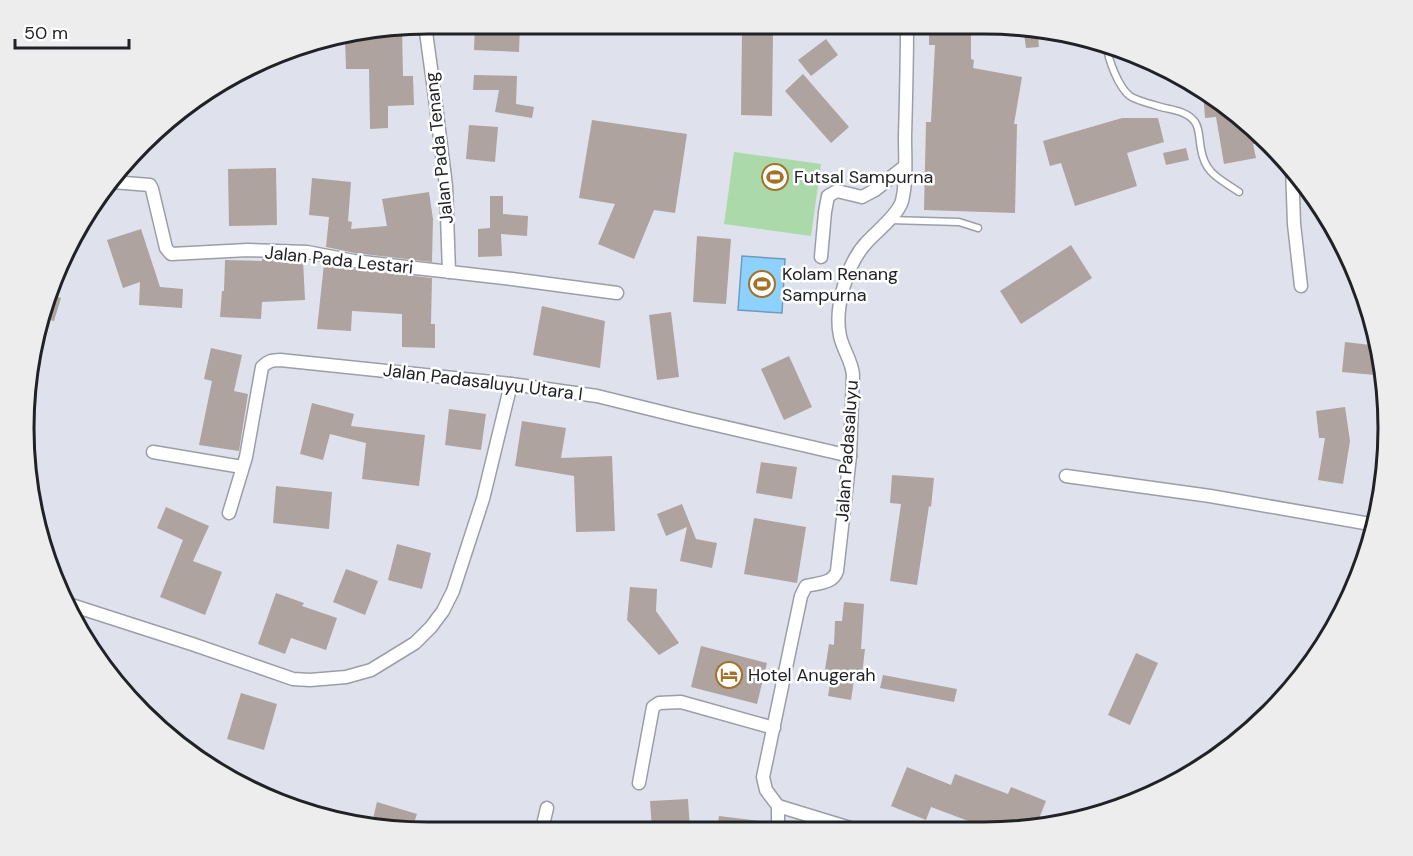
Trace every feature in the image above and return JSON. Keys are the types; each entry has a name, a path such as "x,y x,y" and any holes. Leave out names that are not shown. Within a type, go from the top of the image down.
{"street":[{"name":"Jalan Pada Tenang","path":"427,34 446,186 449,272"},
{"name":"Jalan Padasaluyu","path":"778,822 778,806 766,790 763,777 801,596 806,586 830,581 836,577 837,571 850,456 853,370 839,333 840,303 852,263 864,245 898,210 902,200 907,34"},
{"path":"821,257 828,196 837,191 862,196 875,190 904,167"},
{"name":"Jalan Pada Lestari","path":"120,183 150,185 166,248 171,254 248,250 307,252 354,261 617,293"},
{"path":"1293,183 1294,224 1301,286"},
{"name":"Jalan Padasaluyu Utara I","path":"229,513 246,457 262,367 267,362 280,360 511,384 597,396 850,456"},
{"path":"78,607 293,679 346,677 372,670 415,643 431,627 453,591 483,499 511,384"},
{"path":"153,452 242,467"},
{"path":"1066,476 1210,496 1367,523"},
{"path":"639,783 653,708 659,703 681,702 774,728"},
{"path":"778,806 830,822"},
{"path":"544,822 547,808"}],"lane":[{"path":"1107,54 1116,77 1130,96 1182,112 1194,120 1198,129 1201,152 1210,173 1239,192"},
{"path":"888,220 959,222 978,228"}],"green space":[{"path":"734,152 821,164 811,236 724,224"}],"water":[{"name":"Kolam Renang Sampurna","path":"742,256 785,259 782,313 738,310"}],"building":[{"path":"475,34 520,34 519,52 474,50"},
{"path":"742,34 773,34 772,116 741,115"},
{"path":"929,34 971,34 973,68 1022,77 1014,124 1017,124 1015,213 924,210 926,122 931,122 935,45 929,45"},
{"path":"402,35 403,76 413,76 414,105 388,106 388,128 370,129 369,69 346,69 345,43"},
{"path":"1024,37 1038,38 1039,47 1026,48"},
{"path":"826,39 838,55 811,76 798,60"},
{"path":"803,74 849,127 831,143 785,91"},
{"path":"474,75 517,76 516,104 534,107 532,118 495,112 499,90 473,90"},
{"path":"1204,101 1256,144 1253,144 1256,158 1224,164 1216,117 1205,118"},
{"path":"1122,118 1158,118 1164,142 1127,153 1137,186 1075,206 1061,163 1050,166 1043,141"},
{"path":"592,120 687,134 675,213 654,210 634,259 598,244 615,204 579,198"},
{"path":"469,125 498,127 495,162 466,159"},
{"path":"1186,148 1189,160 1166,165 1163,153"},
{"path":"276,168 277,225 229,226 228,169"},
{"path":"312,178 351,182 348,221 352,222 351,229 387,226 382,199 429,192 433,219 432,262 355,253 326,247 329,217 309,215"},
{"path":"490,196 503,196 503,214 528,216 527,236 501,234 502,256 478,257 478,229 490,228"},
{"path":"141,229 160,287 183,289 182,308 139,305 140,282 123,288 107,240"},
{"path":"697,236 731,239 726,304 693,302"},
{"path":"1071,245 1092,278 1021,324 1000,291"},
{"path":"262,259 303,260 305,300 262,302 261,319 220,317 225,260 262,261"},
{"path":"324,264 432,278 431,324 435,324 435,348 402,347 402,314 352,311 351,331 317,329"},
{"path":"57,297 61,298 54,321 50,320"},
{"path":"542,306 605,321 600,368 533,355"},
{"path":"671,312 679,377 657,380 649,315"},
{"path":"1345,342 1370,345 1375,375 1342,372"},
{"path":"211,348 242,355 234,391 248,394 239,451 199,445 212,381 204,379"},
{"path":"789,356 812,407 784,420 761,369"},
{"path":"312,403 354,414 351,426 425,435 419,486 362,479 366,443 330,434 323,460 300,454"},
{"path":"1345,407 1350,441 1343,484 1318,480 1325,438 1319,438 1316,411"},
{"path":"449,409 486,414 481,450 445,445"},
{"path":"522,421 566,428 561,458 612,456 615,531 576,532 574,476 515,466"},
{"path":"761,462 797,467 792,499 756,493"},
{"path":"892,475 934,478 917,585 890,581 901,504 890,503"},
{"path":"276,486 332,492 329,529 273,523"},
{"path":"682,504 696,539 717,543 712,568 680,561 687,527 666,536 657,514"},
{"path":"166,507 209,526 193,561 222,572 205,615 160,597 183,540 157,528"},
{"path":"754,518 806,527 797,583 744,574"},
{"path":"397,544 431,553 422,589 388,580"},
{"path":"346,569 378,581 365,615 333,602"},
{"path":"630,587 657,589 656,611 679,643 659,655 627,620"},
{"path":"276,593 304,603 302,606 337,618 326,650 291,638 285,654 258,644"},
{"path":"844,602 864,604 861,649 865,649 862,675 855,674 851,700 828,696 832,671 825,670 829,644 834,645 835,621 842,621"},
{"name":"Hotel Anugerah","path":"701,646 767,663 757,704 691,687"},
{"path":"1136,653 1158,663 1130,725 1108,715"},
{"path":"883,675 957,689 954,702 880,688"},
{"path":"241,693 277,704 264,750 227,739"},
{"path":"907,767 951,785 955,774 1008,794 1011,787 1046,801 1039,817 985,822 971,822 931,807 926,820 891,806"},
{"path":"688,799 689,822 651,822 650,801"},
{"path":"377,802 417,814 415,821 373,817"},
{"path":"719,816 769,822 718,822"}],"place":[{"name":"Futsal Sampurna","path":"775,177"},
{"name":"Kolam Renang Sampurna","path":"762,284"},
{"name":"Hotel Anugerah","path":"729,675"}]}
